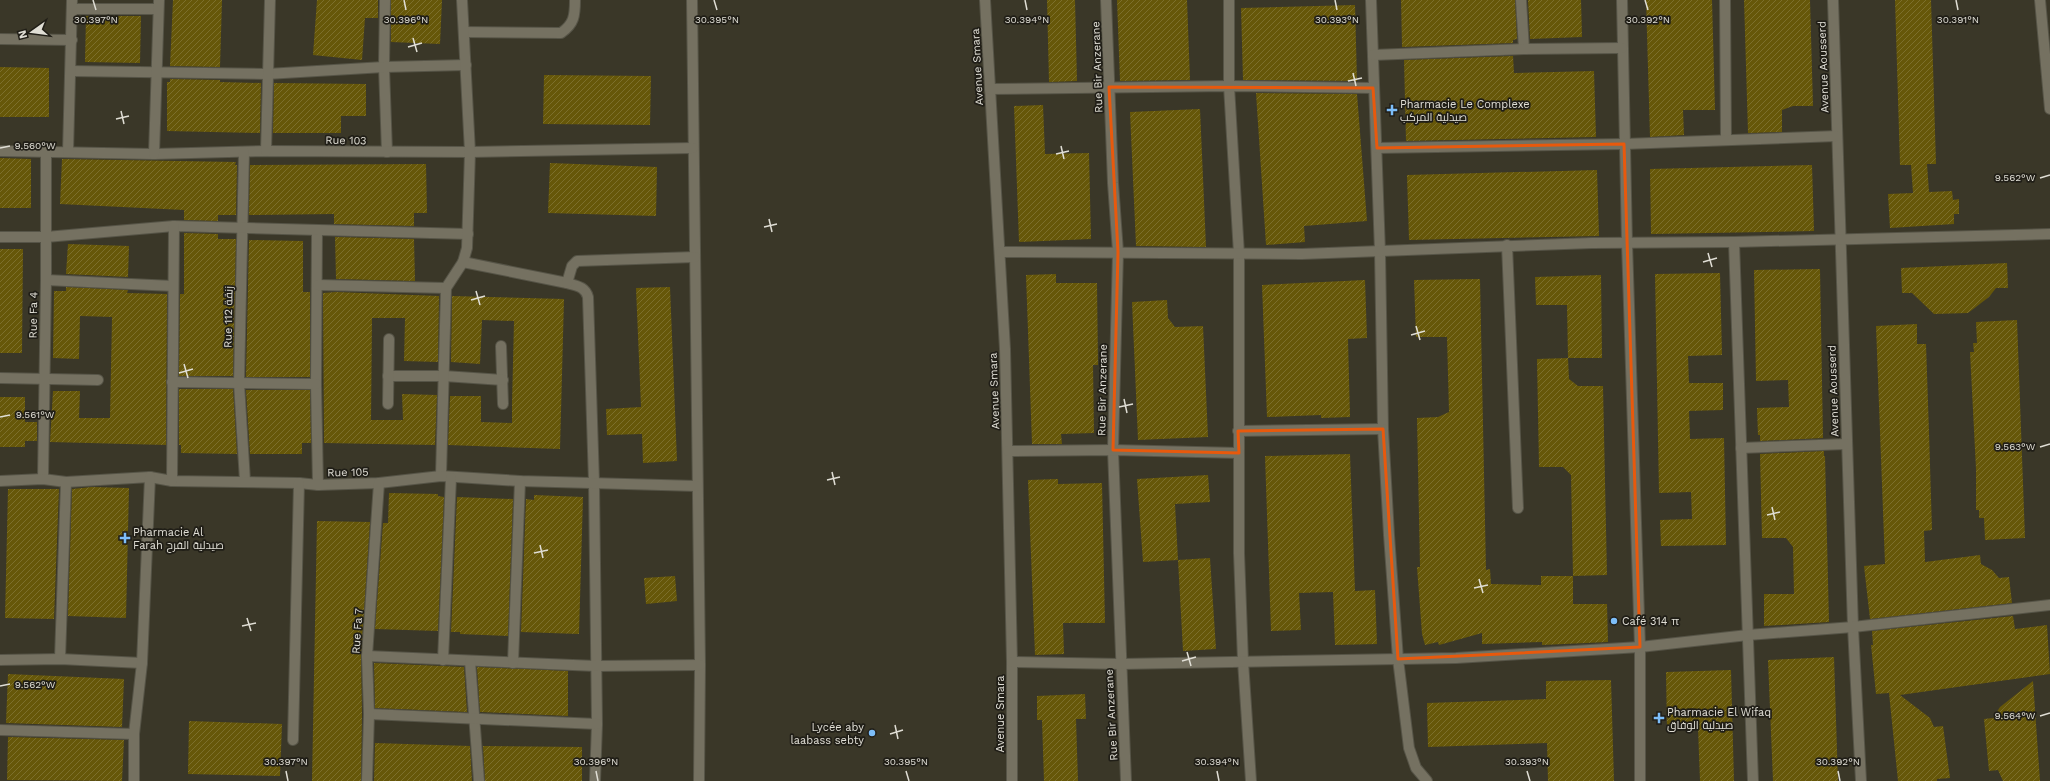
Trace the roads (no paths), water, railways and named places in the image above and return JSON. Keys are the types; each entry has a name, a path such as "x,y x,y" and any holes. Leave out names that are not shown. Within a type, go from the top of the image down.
{"street":[{"path":"266,151 270,0"},
{"path":"385,0 384,67 387,152"},
{"path":"443,660 446,477 444,376 446,288 463,262 468,234 470,152 462,0"},
{"path":"464,32 561,33 570,27 574,17 575,0"},
{"path":"692,0 700,666 699,781"},
{"name":"Avenue Smara","path":"985,0 1000,252 1008,451 1008,555 1012,662 1012,781"},
{"name":"Rue Bir Anzerane","path":"1106,0 1113,183 1118,252 1113,450 1126,781"},
{"path":"1229,0 1230,86 1239,254 1239,553 1243,661 1251,781"},
{"path":"1371,0 1380,252 1383,429 1398,659 1409,748 1416,768 1427,781"},
{"path":"1521,0 1524,49"},
{"path":"1622,0 1626,243 1640,647 1640,781"},
{"path":"1724,0 1726,139"},
{"name":"Avenue Aousserd","path":"1833,0 1853,627 1861,781"},
{"path":"2040,0 2050,109"},
{"path":"68,152 72,4 159,5 154,154"},
{"path":"0,39 72,40"},
{"path":"1373,55 1524,49 1622,48"},
{"path":"71,71 267,74 384,67 466,65"},
{"path":"990,89 1230,86 1373,88"},
{"path":"1377,148 1624,144 1837,136"},
{"name":"Rue 103","path":"0,151 154,154 266,151 470,152 693,148"},
{"name":"Rue Fa 4","path":"43,479 46,152"},
{"name":"Rue 112 زنقة","path":"244,152 241,228 239,383 245,481"},
{"path":"0,237 46,237 174,226 468,234"},
{"path":"172,481 174,226"},
{"path":"317,230 318,285 316,384 318,485"},
{"path":"1000,252 1239,254 1380,252 1507,245 1734,242 2050,234"},
{"path":"1734,242 1753,781"},
{"path":"1507,245 1518,508"},
{"path":"567,283 572,266 577,261 695,257"},
{"path":"463,262 582,287 588,297 594,482 597,724 595,781"},
{"path":"46,280 174,286"},
{"path":"318,285 446,288"},
{"path":"388,404 389,339"},
{"path":"501,346 503,404"},
{"path":"388,376 444,376 503,380"},
{"path":"0,378 98,380"},
{"path":"172,382 316,384"},
{"path":"1238,431 1383,429"},
{"path":"1741,448 1847,444"},
{"path":"1008,451 1113,450 1239,453"},
{"path":"134,781 134,734 142,663 150,477"},
{"name":"Rue 105","path":"0,481 43,479 66,482 150,477 172,481 299,482 318,485 379,483 446,477 520,481 697,486"},
{"path":"513,664 520,481"},
{"path":"60,659 66,482"},
{"path":"293,740 299,482"},
{"name":"Rue Fa 7","path":"367,781 369,714 367,656 379,483"},
{"path":"1012,662 1121,664 1398,659 1640,647 1748,635 1853,627 2050,605"},
{"path":"367,656 513,664 700,666"},
{"path":"0,660 60,659 142,663"},
{"path":"470,661 473,718 479,781"},
{"path":"369,714 597,724"},
{"path":"0,730 134,734"}],"place":[{"name":"Pharmacie Le Complexe صيدلية المركب","path":"1392,110"},
{"name":"Pharmacie Al Farah صيدلية الفرح","path":"125,538"},
{"name":"Café 314 π","path":"1614,621"},
{"name":"Pharmacie El Wifaq صيدلية الوفاق","path":"1659,718"},
{"name":"Lycée aby laabass sebty","path":"872,733"}]}
